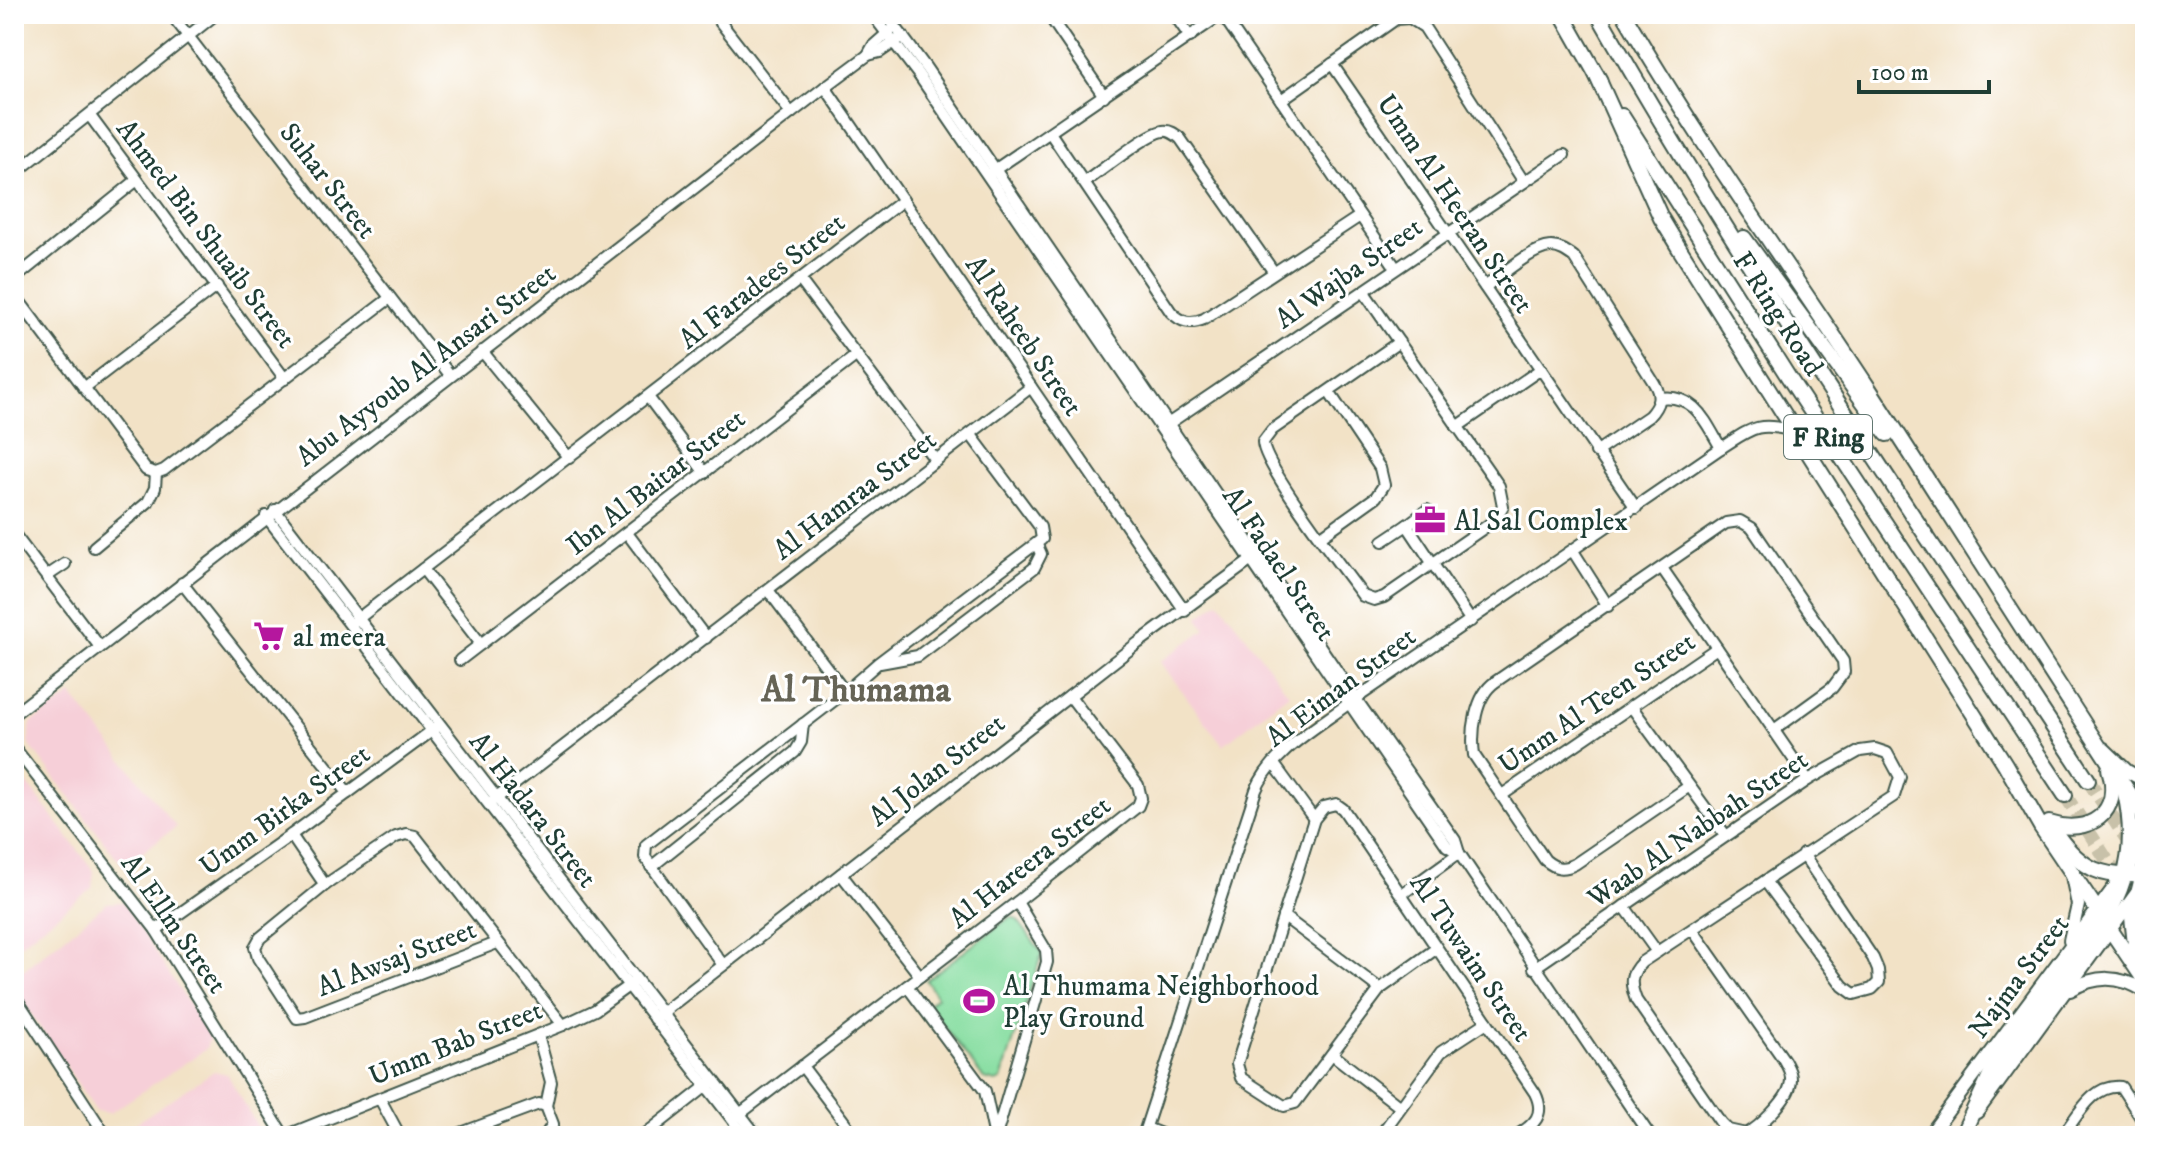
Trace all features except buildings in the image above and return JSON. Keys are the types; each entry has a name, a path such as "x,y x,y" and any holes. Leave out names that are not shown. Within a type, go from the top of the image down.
{"highway":[{"name":"F Ring Road","path":"1562,14 1596,74 1789,378 2065,795"},
{"name":"F Ring Road","path":"1598,14 1643,94 1813,362 2088,780"},
{"path":"1624,14 1693,131 1870,390 1959,533 2145,817"},
{"path":"1596,74 1661,218 2072,873 2143,978"},
{"path":"1699,181 1765,264 1959,533"},
{"path":"2049,823 2079,828 2089,825 2105,812 2113,793 2105,757"},
{"path":"2005,764 2064,845 2086,866 2097,872 2143,880"},
{"path":"1962,1133 1992,1071 2104,920 2124,876 2131,841 2123,784"},
{"path":"2114,895 2143,880"},
{"path":"2143,880 2132,930 2143,978"}],"main road":[{"path":"2095,740 2127,771 2145,781"},
{"path":"2124,876 2145,846"},
{"path":"2068,947 2077,916 2072,873"},
{"name":"Najma Street","path":"1929,1136 2068,947 2104,920 2143,880"},
{"name":"Najma Street","path":"1962,1133 2063,994 2104,920"},
{"path":"2063,994 2088,981 2111,978 2129,982 2145,991"}],"street":[{"name":"Suhar Street","path":"171,14 450,375"},
{"path":"14,174 216,14"},
{"path":"714,14 791,113"},
{"name":"Al Fadael Street","path":"872,14 896,35 966,144 1164,427 1315,656 1352,702 1447,846 1459,853 1650,1136"},
{"path":"886,14 896,35 996,171 1164,427 1283,590 1352,702 1384,748 1392,750 1455,840 1459,853 1402,894"},
{"path":"1048,14 1104,96"},
{"path":"1174,14 1190,37"},
{"path":"966,144 975,150 989,169 996,171 1222,14 1396,268"},
{"path":"1281,100 1396,19 1417,20 1524,182"},
{"name":"Abu Ayyoub Al Ansari Street","path":"14,714 270,513 825,87 868,55 880,52 896,35"},
{"name":"Umm Al Heeran Street","path":"1332,64 1636,508"},
{"name":"Al Raheeb Street","path":"825,87 1185,611"},
{"name":"Ahmed Bin Shuaib Street","path":"90,116 285,379"},
{"path":"1085,182 1152,135 1166,131 1173,133 1180,138 1273,271"},
{"path":"1051,134 1179,320 1188,323 1204,319 1360,216"},
{"name":"Al Wajba Street","path":"1164,427 1564,155"},
{"path":"14,279 137,180"},
{"name":"Al Faradees Street","path":"355,622 903,200"},
{"path":"1485,287 1536,251 1549,247 1562,249 1574,257 1654,383 1659,398 1649,416 1596,452"},
{"path":"800,280 936,461"},
{"path":"84,388 217,286"},
{"path":"1364,292 1399,342 1457,427 1499,486 1503,506 1494,521 1434,565 1384,597 1368,599 1320,537 1267,459 1263,442 1272,430 1399,342"},
{"path":"14,294 146,470 156,473 390,298"},
{"path":"482,351 569,458"},
{"name":"Ibn Al Baitar Street","path":"460,660 857,355"},
{"path":"1457,427 1541,369"},
{"name":"Al Hamraa Street","path":"493,801 1031,387"},
{"path":"1320,537 1376,497 1384,485 1380,468 1329,392"},
{"path":"648,397 705,473"},
{"path":"1659,398 1684,399 1693,406 1721,448"},
{"name":"Al Eiman Street","path":"1144,1132 1256,790 1274,764 1289,749 1352,702 1721,448 1750,430 1766,425 1793,431"},
{"path":"723,965 651,867 645,857 646,845 1042,539 1040,527 971,435"},
{"path":"94,547 148,502 153,494 156,473"},
{"path":"1383,541 1427,510"},
{"name":"Al Hadara Street","path":"270,513 710,1084 736,1117 757,1136"},
{"path":"1688,787 1575,864 1558,868 1545,860 1474,755 1472,742 1484,693 1495,682 1726,523 1740,521 1752,528 1838,652 1844,672 1832,688 1774,730"},
{"path":"1407,525 1471,621"},
{"path":"627,533 706,638"},
{"path":"14,534 100,647"},
{"path":"878,663 918,656 1034,568 1041,554 1037,545"},
{"path":"1573,551 1608,606"},
{"path":"1250,561 1257,561 1278,589 1283,590"},
{"name":"Al Jolan Street","path":"658,1016 1138,643 1250,561"},
{"path":"47,576 65,564"},
{"path":"1662,568 1808,780"},
{"path":"423,569 481,644"},
{"path":"182,583 348,793"},
{"path":"768,590 845,692"},
{"name":"Umm Al Teen Street","path":"1502,795 1717,648"},
{"name":"Al Hareera Street","path":"736,1117 1138,806 1141,798 1138,785 1070,696"},
{"path":"1631,706 1726,836"},
{"path":"651,867 795,752 801,742 803,724"},
{"name":"Umm Birka Street","path":"156,930 436,728"},
{"name":"Al Ellm Street","path":"14,747 156,930 284,1136"},
{"name":"Waab Al Nabbah Street","path":"1534,968 1808,780 1868,749 1881,750 1892,759 1900,777 1894,796 1803,854"},
{"path":"1274,764 1314,819 1237,1064 1241,1078 1284,1106 1295,1103 1380,989 1437,948"},
{"name":"Al Tuwaim Street","path":"1314,819 1324,807 1336,804 1343,809 1539,1102 1538,1118 1516,1136"},
{"name":"Al Awsaj Street","path":"497,943 297,1018 258,958 255,947 260,938 325,885 396,837 406,834 415,836 563,1025"},
{"path":"291,835 325,885"},
{"path":"1692,929 1784,1060 1791,1075 1789,1091 1755,1130 1746,1134 1736,1134 1721,1123 1636,1000 1631,979 1635,969 1657,952 1803,854 1873,958 1879,982 1872,989 1854,994 1843,986 1765,881"},
{"path":"841,874 920,976"},
{"path":"996,1136 1047,962 1046,950 1017,902"},
{"path":"1624,906 1657,952"},
{"path":"1283,916 1380,989"},
{"name":"Umm Bab Street","path":"284,1136 563,1025 595,1010 632,983"},
{"path":"907,986 985,1091 996,1136"},
{"path":"14,995 106,1136"},
{"path":"1380,1136 1441,1052 1487,1022"},
{"path":"538,1035 551,1082 546,1106 553,1124 545,1136"},
{"path":"1332,1054 1400,1107"},
{"path":"802,1066 855,1136"},
{"path":"643,1136 710,1084"},
{"path":"2062,1136 2091,1098 2101,1089 2111,1086 2121,1087 2145,1124"},
{"path":"380,1099 400,1136"},
{"path":"458,1135 532,1105 546,1106"},
{"name":"Al Hadara Street","path":"736,1117 745,1136"},
{"path":"1144,1132 1166,1136"}],"shaded area":[{"path":"1219,601 1289,694 1223,745 1160,662 1206,629 1198,618"},
{"path":"72,695 176,827 123,866 28,743 31,723"},
{"path":"14,766 94,871 92,888 14,949"},
{"path":"123,902 210,1037 206,1049 110,1113 96,1111 15,990 18,974 107,903"},
{"path":"214,1071 227,1074 263,1136 120,1136 121,1133"}],"green space":[{"name":"Al Thumama Neighborhood Play Ground","path":"1009,918 1016,918 1042,953 1001,1080 996,1082 984,1079 928,1005 937,997 926,980"}],"tunnel":[{"path":"2088,780 2132,847"},
{"path":"2065,795 2145,919"}],"place":[{"name":"Al Sal Complex","path":"1430,520"},
{"name":"al meera","path":"269,636"},
{"name":"Al Thumama Neighborhood Play Ground","path":"979,1001"}],"district":[{"name":"Al Thumama","path":"856,688"}]}
